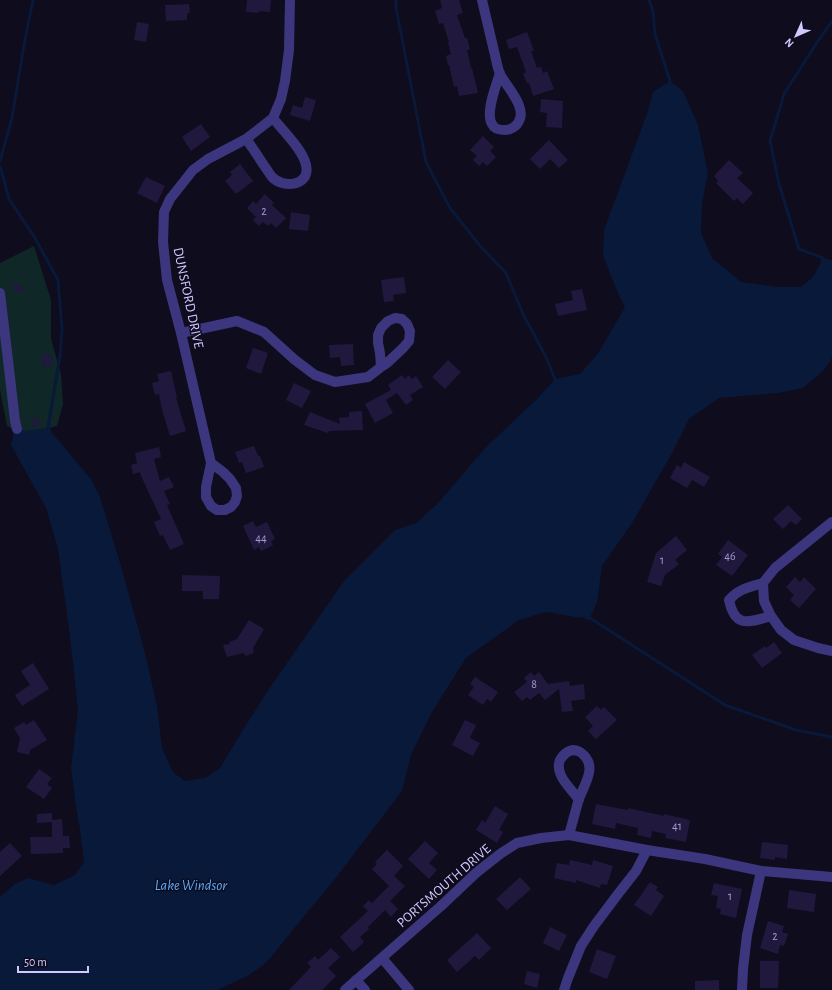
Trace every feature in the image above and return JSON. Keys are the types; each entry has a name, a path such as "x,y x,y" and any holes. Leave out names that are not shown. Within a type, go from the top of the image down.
{"street":[{"name":"DUNSFORD DRIVE","path":"211,463 181,333 167,280 162,242 164,212 170,199 193,170 208,159 246,139 273,118 281,99 285,81 289,50 290,0"},
{"path":"482,0 500,74 516,98 520,109 520,120 510,130 496,129 492,124 489,114 500,74"},
{"path":"246,139 272,177 279,182 287,184 295,184 302,181 306,174 307,166 301,152 273,118"},
{"path":"0,293 17,429"},
{"path":"181,333 237,321 264,332 295,360 315,375 334,382 368,377 381,367 403,348 408,341 410,331 407,324 402,319 395,318 388,321 381,328 378,334 381,367"},
{"path":"771,616 748,622 740,620 735,616 729,600 739,590 763,583 775,568 832,522"},
{"path":"763,583 764,601 771,616 781,630 794,640 832,651"},
{"path":"569,835 579,800"},
{"name":"PORTSMOUTH DRIVE","path":"344,990 441,906 476,873 517,843 540,838 569,835 761,870 832,877"},
{"path":"564,990 581,946 602,915 636,871 647,850"},
{"path":"742,990 747,935 761,870"},
{"path":"382,958 408,990"},
{"path":"356,980 365,990"}],"green space":[{"path":"34,246 51,300 51,339 61,374 63,404 57,426 20,431 14,430 7,426 0,390 0,263"}],"water":[{"name":"Lake Windsor","path":"670,81 683,91 698,125 708,173 702,204 701,233 712,258 741,282 778,287 801,287 813,277 823,258 832,260 832,358 823,371 803,388 778,393 719,398 689,419 671,455 632,523 602,566 597,602 590,618 546,612 519,620 466,658 432,712 411,755 402,791 338,875 266,963 249,975 218,990 0,990 0,897 15,884 28,878 54,885 75,875 84,862 71,768 78,710 58,549 46,508 11,445 14,430 21,428 24,431 48,428 91,479 100,497 144,649 157,706 162,748 173,772 185,781 205,778 220,768 271,686 344,581 395,530 416,523 438,503 486,447 538,398 555,379 580,374 599,352 625,307 603,255 604,230 648,111 653,92"}],"building":[{"path":"247,0 271,0 270,12 246,12"},
{"path":"440,0 459,0 463,13 457,15 470,49 467,50 478,93 459,96 457,86 454,87 446,56 451,54 449,42 443,23 439,24 435,11 442,8"},
{"path":"189,4 190,13 187,13 187,20 166,21 165,5"},
{"path":"137,22 149,24 146,42 134,40"},
{"path":"527,32 534,51 531,51 537,68 541,67 543,73 547,71 554,89 533,96 529,83 527,83 523,74 526,72 517,47 509,49 506,40"},
{"path":"305,97 316,100 310,121 290,115 293,105 302,108"},
{"path":"541,99 563,101 562,128 546,127 547,113 540,112"},
{"path":"201,124 210,137 191,151 182,137"},
{"path":"483,136 494,147 490,151 496,157 487,166 483,162 479,166 473,160 477,156 470,150"},
{"path":"549,140 568,160 559,168 550,159 540,169 530,159"},
{"path":"729,160 743,173 737,178 753,193 743,204 737,198 734,201 716,183 718,181 714,176"},
{"path":"240,164 253,181 236,194 225,181 232,175 230,172"},
{"path":"146,177 165,186 157,203 137,193"},
{"path":"265,194 274,203 272,205 286,218 276,228 271,223 268,226 263,222 259,226 253,220 256,217 247,208 253,201 256,204"},
{"path":"291,212 310,215 308,231 289,229"},
{"path":"404,277 406,293 393,295 394,301 384,302 381,280"},
{"path":"20,283 23,291 16,293 13,285"},
{"path":"582,289 587,310 558,316 555,304 573,300 571,291"},
{"path":"353,344 354,365 341,366 340,357 330,358 329,345"},
{"path":"253,348 268,353 261,374 246,368"},
{"path":"43,354 52,355 51,367 42,366"},
{"path":"448,360 461,372 445,389 432,377"},
{"path":"171,371 176,398 186,431 170,436 159,394 155,395 152,383 159,381 157,374"},
{"path":"402,375 405,379 409,375 412,379 416,376 423,387 410,395 413,400 406,405 397,393 386,400 393,413 375,423 365,404 391,390 388,385"},
{"path":"294,383 311,391 302,408 286,400"},
{"path":"362,411 363,430 329,431 328,433 304,425 310,412 340,424 339,418 349,417 349,412"},
{"path":"38,418 40,425 33,427 31,420"},
{"path":"254,446 264,467 246,473 242,462 239,463 235,452"},
{"path":"159,447 161,457 154,459 160,481 169,477 174,487 164,491 170,504 167,505 184,544 170,550 163,535 160,536 154,522 161,519 140,472 133,474 131,465 137,463 135,453"},
{"path":"684,462 710,477 704,487 692,480 687,488 670,478 677,465 681,468"},
{"path":"788,505 802,519 796,525 791,521 783,529 773,519"},
{"path":"253,521 256,527 267,522 275,539 271,541 273,545 261,551 259,547 254,550 243,526"},
{"path":"676,536 687,550 675,560 679,564 665,575 661,586 647,582 656,553"},
{"path":"728,540 748,555 732,576 716,565 722,557 718,554"},
{"path":"182,575 220,576 219,599 203,599 203,591 182,591"},
{"path":"795,577 800,582 804,577 816,589 799,608 790,600 794,595 786,587"},
{"path":"249,620 264,629 253,648 254,653 245,656 244,653 227,657 223,645 230,644 229,642 237,639"},
{"path":"774,642 782,653 762,668 752,655"},
{"path":"33,663 49,689 22,706 15,695 30,685 21,671"},
{"path":"531,672 534,676 539,672 548,684 569,681 570,686 584,684 585,699 571,701 573,711 562,712 559,689 545,700 539,693 530,700 527,697 522,701 514,692 527,682 524,678"},
{"path":"475,677 498,692 491,702 487,699 483,705 468,695 474,687 470,684"},
{"path":"597,706 601,710 604,707 617,720 596,739 588,731 593,726 585,717"},
{"path":"34,720 47,740 30,750 29,755 17,752 20,738 14,728 24,722 26,725"},
{"path":"465,720 476,725 470,738 480,743 473,756 452,745"},
{"path":"39,769 52,778 47,784 52,788 44,799 26,787"},
{"path":"596,804 628,810 628,808 664,816 664,814 690,820 686,842 665,838 666,834 652,831 651,838 637,835 638,828 616,823 615,829 592,824"},
{"path":"495,806 508,814 499,830 503,832 497,843 476,830 482,820 485,823"},
{"path":"52,813 52,820 62,819 63,836 69,836 70,848 63,848 63,853 31,854 30,837 52,837 52,822 37,823 37,814"},
{"path":"425,841 438,853 429,863 437,870 429,879 408,859"},
{"path":"762,842 788,845 787,859 775,857 775,860 760,858"},
{"path":"10,843 22,856 0,876 0,852"},
{"path":"387,850 403,866 394,876 405,886 390,901 398,909 391,917 385,910 360,937 364,942 353,952 340,937 368,911 363,906 369,900 372,903 389,886 372,869 377,864 375,862"},
{"path":"570,860 592,865 593,860 613,866 607,885 601,884 600,888 576,880 576,883 554,878 557,863 569,865"},
{"path":"520,877 531,889 507,910 496,899"},
{"path":"650,882 658,887 656,890 664,896 651,916 634,905"},
{"path":"714,883 742,889 736,918 720,914 721,909 716,908 718,896 711,895"},
{"path":"789,890 816,894 814,912 787,908"},
{"path":"768,921 784,926 782,932 788,934 784,946 780,945 778,954 760,948"},
{"path":"550,927 567,935 559,951 543,943"},
{"path":"477,933 491,948 479,960 475,956 457,972 447,960"},
{"path":"331,948 340,957 328,968 336,976 322,990 289,990 311,967 307,963 315,956 318,960"},
{"path":"597,949 616,956 607,979 589,972"},
{"path":"760,961 779,961 778,988 760,988"},
{"path":"527,971 540,974 537,988 524,984"},
{"path":"719,980 719,990 695,990 695,981"}],"waterway":[{"path":"0,161 12,118 33,0"},
{"path":"396,0 396,8 426,162 450,208 481,247 506,273 523,314 546,357 556,383"},
{"path":"649,0 653,11 655,34 670,85"},
{"path":"822,261 823,258 799,249 779,184 770,141 784,94 832,21"},
{"path":"0,166 9,199 35,238 58,280 62,329 60,356 48,428 50,432"},
{"path":"586,618 590,618 725,705 796,730 832,737"}]}
